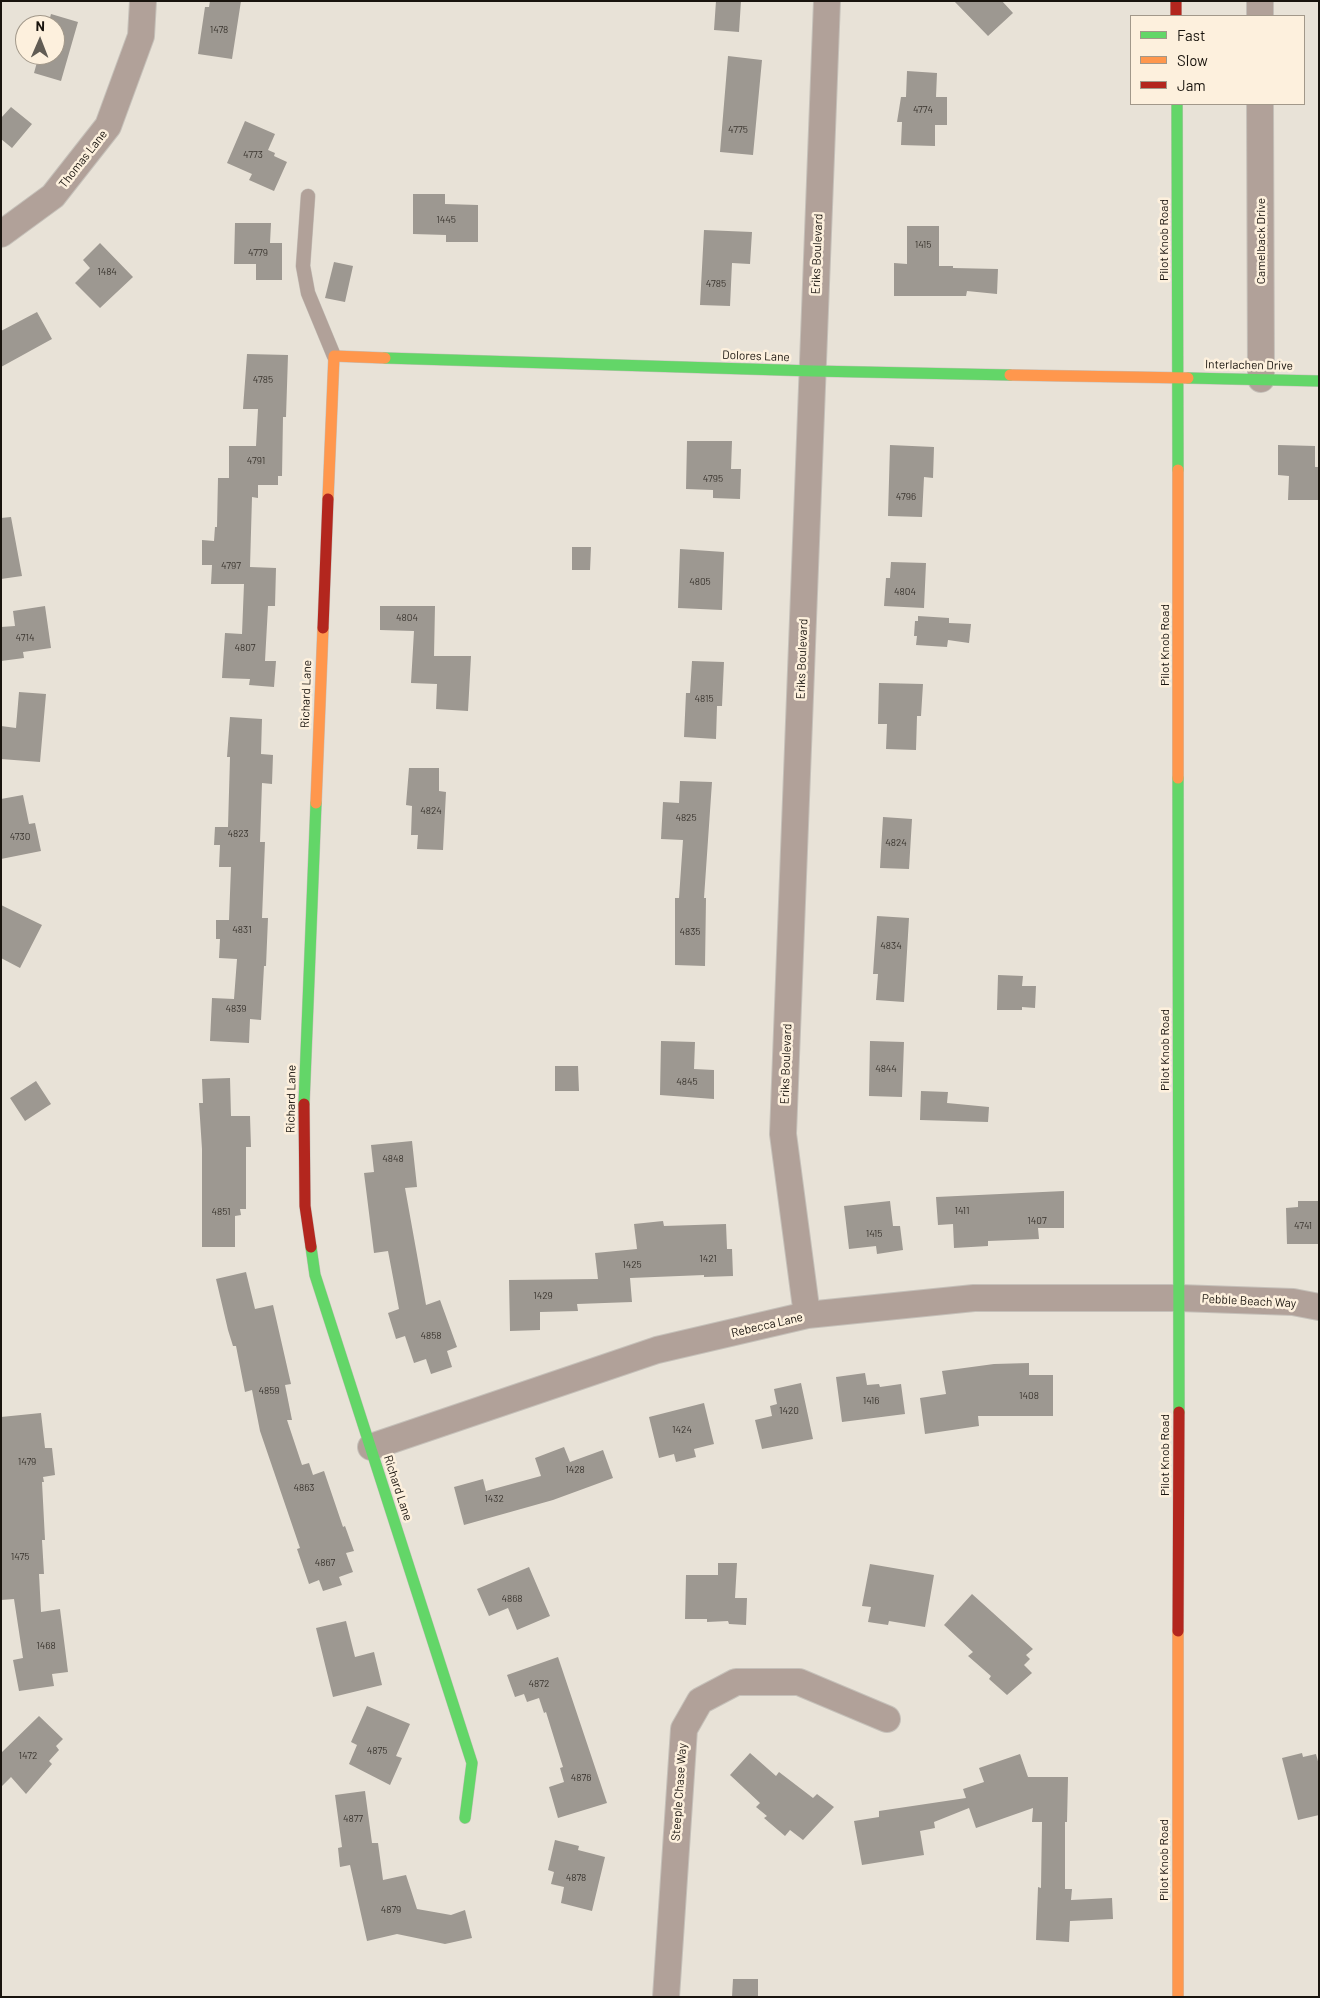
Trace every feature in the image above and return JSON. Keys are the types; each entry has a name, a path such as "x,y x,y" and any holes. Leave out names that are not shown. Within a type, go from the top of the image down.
{"street":[{"name":"Thomas Lane","path":"1,234 53,196 108,126 141,36 143,1"},
{"name":"Eriks Boulevard","path":"807,1315 783,1134 827,1"},
{"path":"1176,1 1176,15"},
{"path":"1260,1 1260,15"},
{"name":"Pilot Knob Road","path":"1177,105 1178,1997"},
{"name":"Camelback Drive","path":"1260,105 1261,379"},
{"name":"Dolores Lane","path":"334,356 813,371 1115,378 1178,377"},
{"name":"Richard Lane","path":"334,356 303,1122 305,1206 315,1275 472,1764 465,1818"},
{"name":"Interlachen Drive","path":"1178,377 1319,381"},
{"name":"Rebecca Lane","path":"371,1447 657,1350 807,1315 974,1298 1179,1298"},
{"name":"Pebble Beach Way","path":"1179,1298 1294,1302 1319,1307"},
{"name":"Steeple Chase Way","path":"666,1997 684,1729 700,1701 736,1682 799,1682 886,1719"}],"lane":[{"path":"308,196 303,266 308,293 334,356"}],"building":[{"path":"210,1 241,1 232,59 198,54 205,7 209,7"},
{"path":"716,1 741,1 739,32 714,30"},
{"path":"954,1 1002,1 1013,13 988,36"},
{"path":"65,18 78,22 61,81 34,73 36,65 65,65"},
{"path":"728,56 762,60 753,155 720,152"},
{"path":"907,71 937,73 936,97 947,97 947,125 935,125 935,146 901,145 902,122 897,122 901,97 906,97"},
{"path":"11,107 32,124 12,148 1,139 1,118"},
{"path":"245,121 275,134 268,150 275,153 274,156 287,162 274,191 249,180 252,174 227,163"},
{"path":"413,194 445,194 445,204 478,205 478,242 446,242 446,235 413,234"},
{"path":"235,223 271,223 270,243 282,243 282,280 256,280 256,264 234,264"},
{"path":"907,226 939,226 939,266 998,269 997,294 967,291 966,296 894,296 894,263 907,264"},
{"path":"704,230 752,232 750,264 732,263 730,306 700,305"},
{"path":"100,243 133,277 100,308 75,283 90,268 83,260"},
{"path":"334,262 353,266 345,302 325,298"},
{"path":"37,312 52,339 1,367 1,331"},
{"path":"247,354 288,355 286,417 283,417 282,476 278,476 278,485 258,485 258,498 252,497 250,567 276,568 275,606 268,606 265,661 276,661 274,687 249,685 250,679 222,678 225,633 242,634 244,584 211,584 212,565 202,565 202,540 214,541 215,527 217,527 218,478 229,478 229,446 256,446 258,409 243,409"},
{"path":"687,441 732,441 731,469 741,469 740,499 713,498 713,490 686,489"},
{"path":"890,445 934,447 933,478 924,477 922,517 888,516"},
{"path":"1278,445 1315,446 1315,467 1319,467 1319,500 1288,500 1289,476 1278,475"},
{"path":"11,517 22,576 1,579 1,518"},
{"path":"572,547 591,547 590,570 572,570"},
{"path":"680,549 724,552 722,610 678,608"},
{"path":"891,562 926,563 924,608 884,606 886,578 890,578"},
{"path":"45,606 51,648 23,652 24,658 1,661 1,627 15,626 13,611"},
{"path":"380,606 435,606 434,656 471,656 468,711 436,709 437,684 411,683 414,631 380,630"},
{"path":"918,616 949,618 949,623 971,624 969,643 948,640 947,647 916,645 917,636 914,636 915,621 918,621"},
{"path":"692,661 724,662 722,706 717,706 716,739 684,737 686,693 690,693"},
{"path":"879,683 923,684 921,716 917,716 916,750 886,749 887,724 878,724"},
{"path":"19,692 46,694 40,762 1,759 1,726 16,728"},
{"path":"230,717 262,719 261,754 273,755 272,784 262,783 260,842 265,842 262,918 268,918 266,966 264,966 261,1020 250,1019 249,1043 210,1041 212,998 234,999 237,959 219,958 220,939 216,939 216,920 229,920 231,867 219,867 220,845 214,845 215,827 228,827 230,757 227,757"},
{"path":"409,768 439,768 439,791 446,792 443,850 417,849 418,835 411,835 412,806 406,805"},
{"path":"680,781 712,782 704,898 706,898 705,966 675,965 675,898 679,898 683,840 661,839 663,802 679,803"},
{"path":"23,795 29,824 35,823 41,851 1,859 1,799"},
{"path":"883,817 912,819 909,869 880,868"},
{"path":"1,905 42,925 20,968 1,958"},
{"path":"877,916 909,918 904,1002 876,1000 878,974 873,974"},
{"path":"998,975 1023,976 1022,986 1036,986 1035,1008 1022,1007 1022,1010 997,1010"},
{"path":"661,1041 695,1042 694,1069 714,1070 714,1099 660,1095"},
{"path":"870,1041 904,1042 902,1097 869,1096"},
{"path":"555,1066 578,1066 579,1091 555,1091"},
{"path":"230,1078 231,1116 250,1116 251,1147 246,1147 246,1209 240,1209 241,1215 235,1216 235,1247 202,1247 202,1149 199,1103 203,1103 202,1079"},
{"path":"36,1081 51,1104 25,1121 10,1098"},
{"path":"921,1091 948,1092 947,1103 989,1107 988,1122 920,1120"},
{"path":"412,1141 417,1187 405,1188 426,1305 440,1300 457,1347 447,1351 452,1367 431,1374 426,1359 414,1363 405,1336 396,1339 388,1313 399,1309 388,1251 374,1253 364,1173 374,1172 371,1145"},
{"path":"1064,1191 1064,1228 1038,1228 1039,1239 988,1241 988,1246 954,1248 953,1224 938,1225 936,1197"},
{"path":"890,1201 893,1226 900,1226 903,1250 877,1254 876,1246 849,1249 844,1206"},
{"path":"1298,1201 1319,1201 1319,1244 1287,1244 1286,1208 1298,1207"},
{"path":"663,1221 664,1226 726,1224 727,1249 732,1249 733,1276 704,1277 704,1275 630,1278 632,1302 577,1304 578,1311 540,1312 540,1330 510,1331 509,1280 598,1279 595,1253 637,1249 634,1224"},
{"path":"246,1272 255,1309 273,1305 291,1384 285,1385 292,1420 287,1420 302,1465 309,1463 313,1475 324,1471 343,1527 345,1526 354,1551 346,1553 353,1572 339,1577 342,1585 323,1591 319,1580 309,1584 297,1549 300,1548 260,1431 252,1390 245,1392 236,1346 233,1346 228,1330 216,1279"},
{"path":"1029,1363 1029,1375 1053,1375 1053,1416 978,1416 979,1426 925,1434 920,1398 946,1394 942,1371 994,1364"},
{"path":"865,1373 867,1385 879,1384 880,1387 901,1384 905,1414 842,1422 836,1377"},
{"path":"801,1383 813,1439 762,1449 755,1420 772,1416 770,1406 777,1404 774,1389"},
{"path":"704,1403 714,1444 694,1449 696,1457 676,1462 674,1454 659,1458 649,1417"},
{"path":"41,1413 45,1448 52,1448 55,1475 43,1477 44,1482 42,1482 45,1540 42,1540 44,1574 39,1574 41,1612 60,1609 68,1672 52,1674 54,1686 19,1691 13,1660 23,1658 14,1599 1,1600 1,1417"},
{"path":"564,1447 570,1462 603,1450 613,1478 553,1500 464,1525 454,1487 483,1479 486,1491 541,1476 535,1458"},
{"path":"718,1563 737,1563 735,1598 747,1598 746,1625 729,1624 728,1621 707,1622 707,1619 685,1619 686,1575 718,1575"},
{"path":"870,1564 934,1575 925,1627 889,1621 888,1625 868,1622 871,1607 862,1606"},
{"path":"529,1567 550,1616 517,1630 508,1608 489,1616 477,1589"},
{"path":"972,1594 1033,1649 1026,1655 1030,1659 1024,1665 1032,1673 1007,1695 989,1679 991,1676 968,1656 973,1652 944,1625"},
{"path":"346,1621 355,1657 374,1652 382,1685 333,1697 316,1628"},
{"path":"558,1657 607,1803 558,1818 549,1787 564,1782 560,1768 563,1767 546,1712 544,1713 539,1698 527,1702 524,1694 515,1697 507,1675"},
{"path":"367,1706 410,1724 396,1756 402,1758 390,1785 349,1764 357,1745 351,1742"},
{"path":"39,1716 63,1739 56,1746 59,1750 49,1761 52,1764 26,1794 11,1777 1,1787 1,1753"},
{"path":"750,1753 776,1776 779,1772 813,1798 817,1794 834,1807 803,1840 790,1830 785,1836 764,1818 767,1816 756,1807 760,1803 730,1775"},
{"path":"1302,1753 1303,1757 1316,1754 1319,1765 1319,1815 1298,1820 1282,1758"},
{"path":"1020,1754 1028,1777 1068,1777 1067,1822 1065,1822 1065,1889 1072,1889 1071,1900 1112,1898 1113,1919 1070,1921 1069,1942 1036,1940 1038,1887 1041,1888 1042,1822 1032,1822 1033,1808 976,1828 969,1808 934,1822 935,1828 920,1831 924,1855 862,1865 854,1821 879,1817 879,1811 966,1798 963,1789 984,1782 979,1768"},
{"path":"365,1791 372,1843 378,1843 383,1880 406,1875 417,1909 451,1915 465,1910 472,1938 445,1944 397,1934 367,1941 350,1865 340,1867 338,1848 342,1847 335,1795"},
{"path":"555,1840 579,1846 578,1850 605,1857 592,1911 561,1903 564,1887 551,1884 554,1872 548,1870"},
{"path":"733,1979 758,1979 758,1997 732,1997"}],"traffic: fast":[{"path":"1177,105 1178,470"},
{"path":"385,358 1010,375"},
{"path":"1188,378 1319,381"},
{"path":"1178,778 1179,1412"},
{"path":"304,1104 316,803"},
{"path":"311,1247 315,1275 472,1763 465,1818"}],"traffic: slow":[{"path":"328,499 334,356 385,358"},
{"path":"1010,375 1188,378"},
{"path":"1178,470 1178,778"},
{"path":"316,803 323,628"},
{"path":"1178,1631 1178,1997"}],"traffic: jam":[{"path":"1176,1 1176,15"},
{"path":"323,628 328,499"},
{"path":"304,1104 305,1206 311,1247"},
{"path":"1178,1631 1179,1412"}]}
